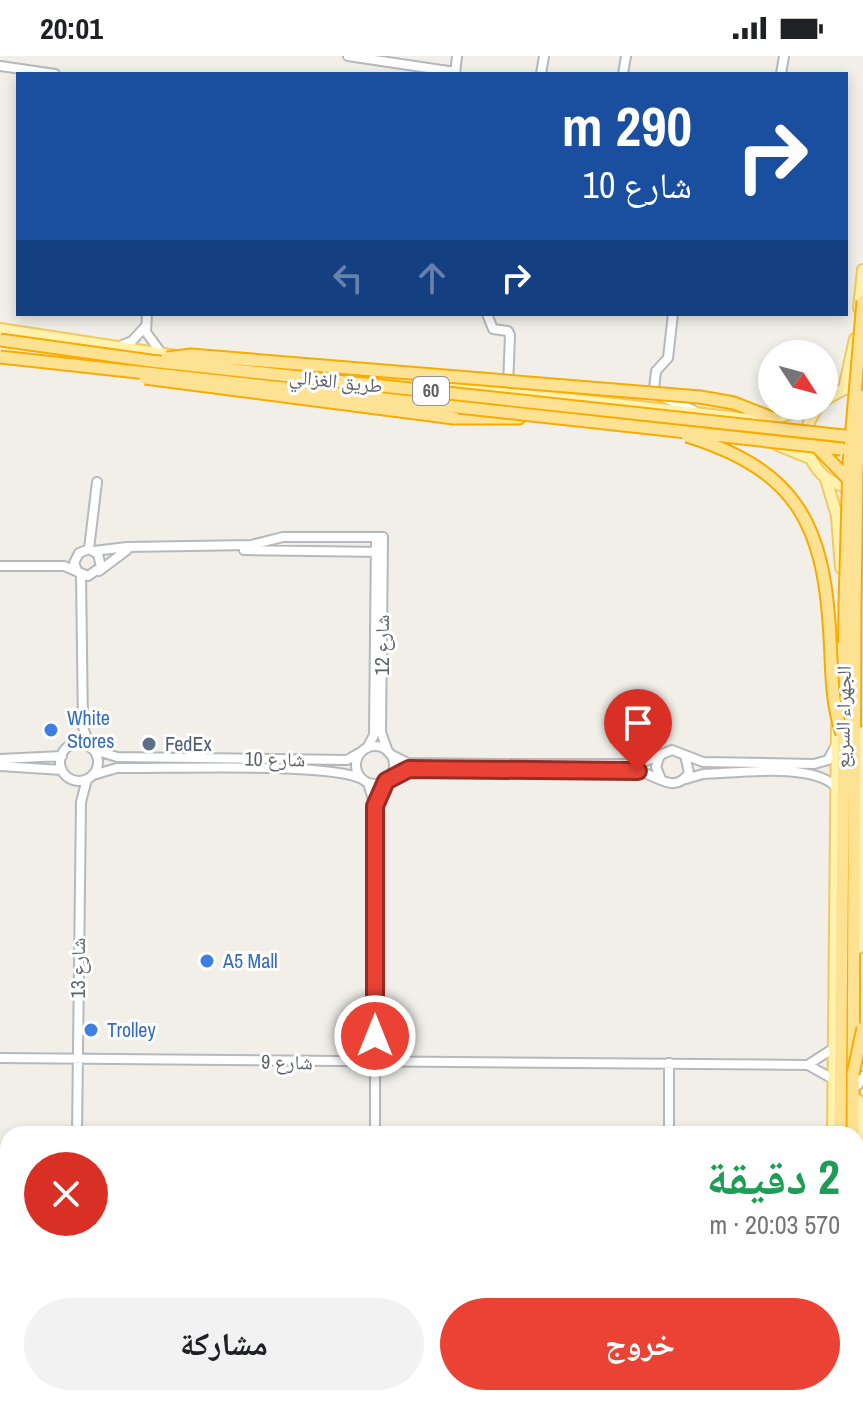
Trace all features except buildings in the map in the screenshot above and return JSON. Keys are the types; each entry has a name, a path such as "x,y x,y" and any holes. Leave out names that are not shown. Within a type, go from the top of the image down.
{"highway":[{"name":"الجهراء السريع","path":"840,1126 839,739 849,463 863,301"},
{"name":"طريق الغزالي","path":"0,332 151,361 863,438"},
{"path":"151,361 191,355 712,398 757,411 795,430 831,460 863,500"},
{"name":"طريق الغزالي","path":"0,360 102,367 863,451"},
{"path":"102,367 163,382 454,418 519,418"},
{"name":"الجهراء السريع","path":"854,1126 858,1078 855,607 857,468 863,396"},
{"path":"663,428 742,457 777,483 805,518 817,541 826,585 832,697 839,739"},
{"path":"821,447 863,458"},
{"path":"858,1078 863,1028"}],"main road":[{"path":"844,389 852,360 863,270"},
{"name":"طريق الغزالي","path":"0,332 163,355 694,410 758,420"},
{"name":"طريق الغزالي","path":"0,360 779,445 810,458"},
{"path":"838,392 844,389 863,389"},
{"path":"811,420 807,429 810,458 826,479 844,487 863,488"},
{"name":"الجهراء السريع","path":"826,479 837,516 841,558 833,1126"},
{"name":"الجهراء السريع","path":"861,1106 858,1078 863,732"}],"street":[{"path":"19,69 21,56"},
{"path":"348,56 401,60 451,72"},
{"path":"0,66 41,72"},
{"path":"147,316 145,327 151,342 163,355"},
{"path":"488,316 493,329 508,331 507,383 513,391"},
{"path":"673,316 668,358 654,375 656,392 694,410"},
{"path":"115,348 132,341 145,327"},
{"path":"97,482 92,550 100,558 97,572"},
{"path":"64,566 82,551 251,545 283,537 280,551"},
{"name":"شارع 12","path":"283,537 379,537 381,732 389,753"},
{"path":"83,591 97,572 127,550 379,552"},
{"name":"شارع 12","path":"364,750 374,735 379,552"},
{"path":"0,766 62,770 73,780 90,777 98,762 83,727 83,591 75,559"},
{"path":"0,566 64,566 79,573 97,572"},
{"path":"62,770 62,756 83,727"},
{"path":"365,781 387,780 409,769 636,764 672,750 703,762 814,764 828,760 839,739"},
{"path":"72,745 91,748"},
{"path":"375,1126 375,806 356,763 364,750 378,747 408,763 638,771 672,784 703,774 811,773 836,787"},
{"name":"شارع 10","path":"91,748 104,756 131,758 347,760 364,750"},
{"path":"375,806 394,764 389,753"},
{"path":"660,755 656,767 661,779"},
{"path":"685,755 690,767 685,779"},
{"path":"0,759 62,756"},
{"name":"شارع 10","path":"90,777 117,768 282,770 348,771 365,781"},
{"name":"شارع 13","path":"77,1126 81,802 90,777"},
{"name":"شارع 13","path":"73,780 81,802"},
{"path":"833,1079 808,1065 834,1048"},
{"name":"شارع 9","path":"0,1058 375,1064 808,1065"},
{"path":"669,1063 669,1126"}],"place":[{"name":"White Stores","path":"51,730"},
{"name":"FedEx","path":"149,744"},
{"name":"A5 Mall","path":"207,961"},
{"name":"Trolley","path":"91,1030"}],"route":[{"path":"375,1036 375,806 386,781 409,769 638,771"}]}
